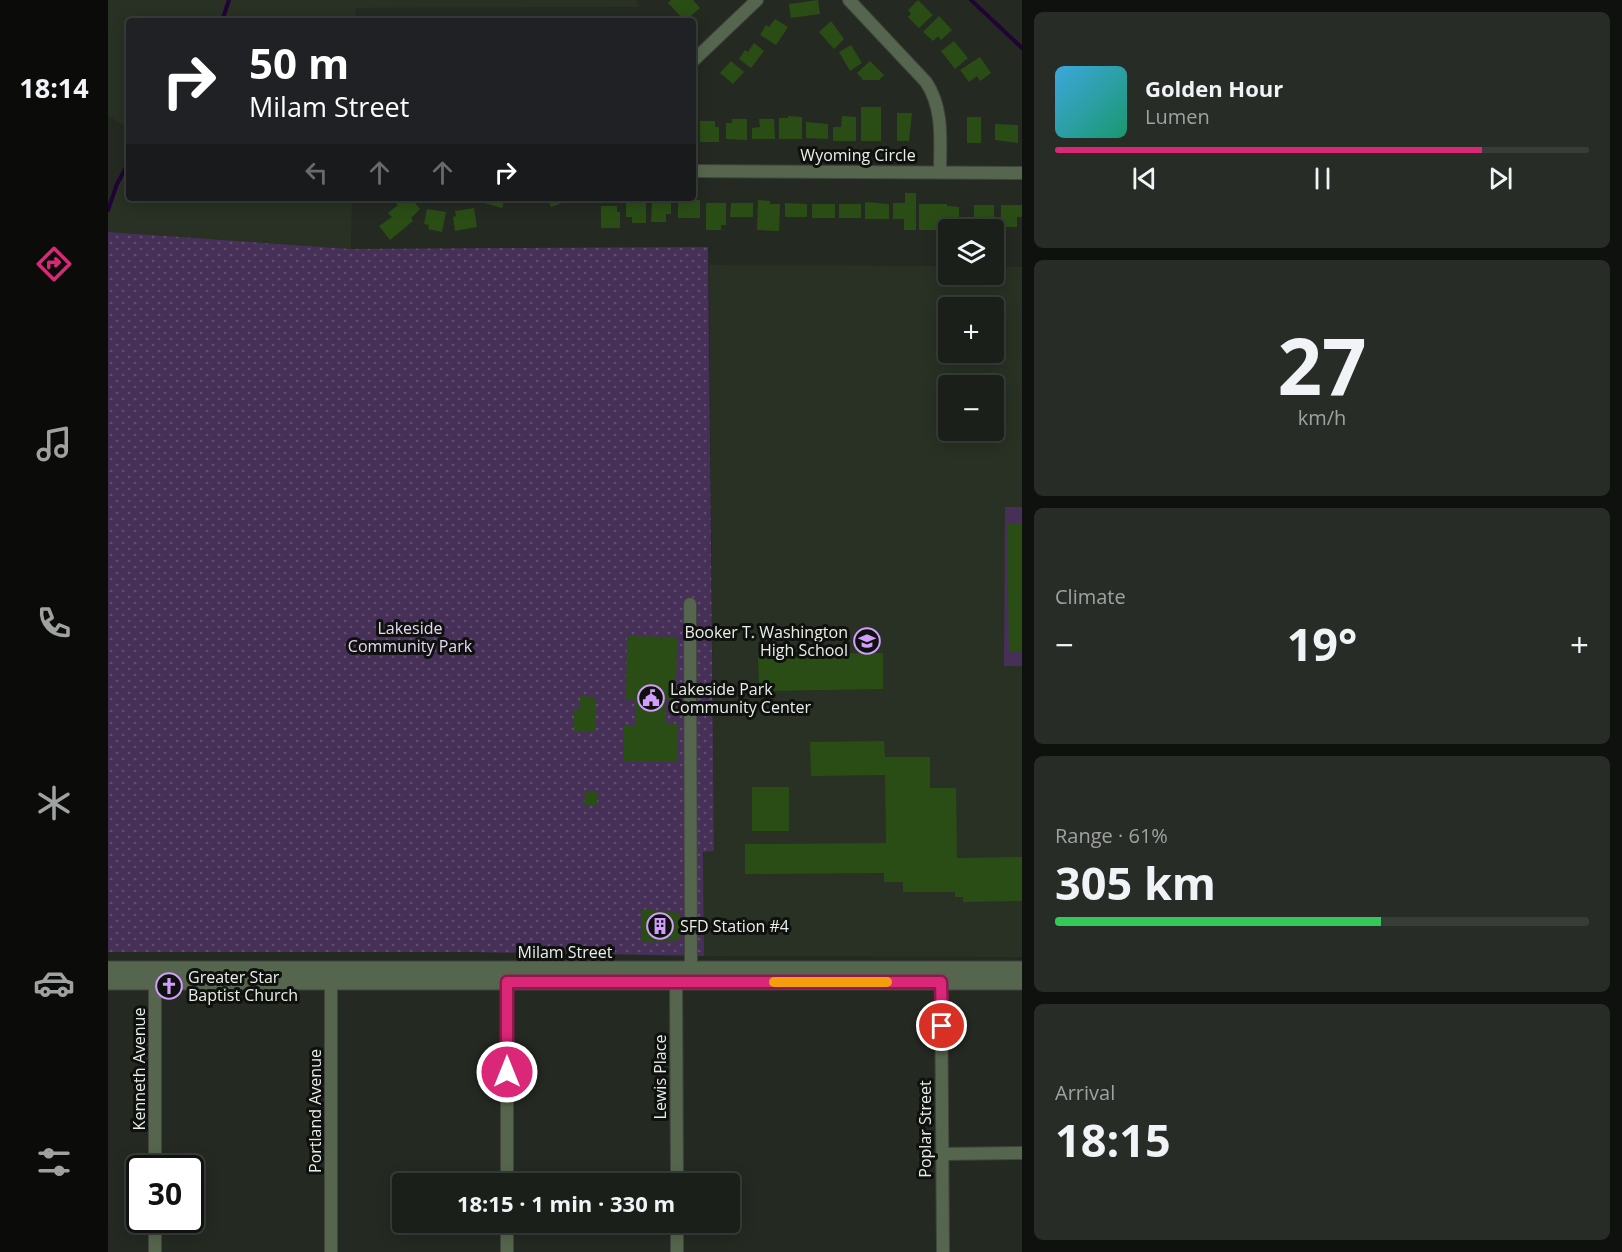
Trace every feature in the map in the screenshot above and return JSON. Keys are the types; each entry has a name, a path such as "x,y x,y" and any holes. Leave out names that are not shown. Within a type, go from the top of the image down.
{"street":[{"path":"696,58 757,0"},
{"path":"849,0 932,90 939,117 940,172"},
{"name":"Wyoming Circle","path":"696,171 1022,173"},
{"name":"Lewis Place","path":"677,1173 690,604"},
{"name":"Milam Street","path":"108,969 155,976"},
{"name":"Milam Street","path":"108,982 155,976 941,975 1022,969"},
{"name":"Milam Street","path":"941,975 1022,982"},
{"name":"Poplar Street","path":"941,975 943,1252"},
{"name":"Kenneth Avenue","path":"155,976 155,1155"},
{"name":"Portland Avenue","path":"331,976 331,1252"},
{"path":"507,976 507,1173"},
{"path":"942,1154 1022,1153"},
{"path":"155,1233 155,1252"},
{"path":"507,1233 507,1252"},
{"path":"677,1233 677,1252"}],"shaded area":[{"path":"108,0 636,0 640,7 356,8 355,18 126,18 126,127 108,116"},
{"path":"126,169 126,201 352,201 351,249 108,232 108,213"},
{"name":"Booker T. Washington High School","path":"709,265 938,266 938,285 1004,285 1004,267 1022,267 1022,957 704,956 703,851 714,851"}],"green space":[{"name":"Lakeside Community Park","path":"108,232 351,249 708,247 714,851 703,852 704,956 474,952 108,952"},
{"path":"1005,507 1022,507 1022,666 1004,666"}],"building":[{"path":"671,0 693,0 700,8 688,18 682,18 668,3"},
{"path":"818,0 820,14 791,18 789,4"},
{"path":"918,0 933,15 919,28 908,17 911,14 908,10"},
{"path":"939,16 952,30 941,40 938,36 933,41 923,32"},
{"path":"775,19 788,27 776,45 760,35 766,25 769,27"},
{"path":"831,21 844,39 834,49 819,32"},
{"path":"954,41 968,58 955,69 941,51"},
{"path":"754,43 764,51 751,68 739,59"},
{"path":"851,45 862,63 850,71 839,52"},
{"path":"980,57 991,73 980,81 977,76 969,82 960,70"},
{"path":"731,61 744,72 733,84 720,73"},
{"path":"870,61 884,75 879,80 863,80 857,73"},
{"path":"861,107 881,107 881,141 861,141"},
{"path":"897,113 912,113 909,141 897,141"},
{"path":"788,116 802,117 802,139 779,139 779,118 788,118"},
{"path":"842,116 856,117 856,141 833,141 833,127 841,127"},
{"path":"967,117 981,117 981,143 967,143"},
{"path":"732,119 747,119 747,140 726,139 726,123 732,123"},
{"path":"759,119 774,119 775,139 752,139 752,128 760,127"},
{"path":"700,121 715,121 715,127 719,127 719,142 700,142"},
{"path":"806,122 828,124 828,139 806,138"},
{"path":"995,124 1018,125 1018,143 995,140"},
{"path":"905,193 916,193 916,230 904,230 904,219 893,219 893,203 905,203"},
{"path":"700,200 700,218 678,218 678,203 689,203 689,201"},
{"path":"758,200 780,204 779,231 757,230"},
{"path":"413,201 420,209 411,218 413,221 390,240 379,226 392,217 388,213 398,205 395,202"},
{"path":"477,201 504,201 502,208"},
{"path":"549,201 564,201 564,202 551,207"},
{"path":"626,202 646,202 646,223 632,223 632,217 626,217"},
{"path":"652,202 671,202 671,214 666,214 666,222 651,222"},
{"path":"865,202 889,204 889,219 865,219"},
{"path":"706,203 726,203 726,225 721,225 721,230 706,230"},
{"path":"731,203 753,203 753,217 730,217"},
{"path":"785,203 807,204 807,217 785,217"},
{"path":"812,204 835,204 835,218 812,218"},
{"path":"839,204 861,204 861,218 839,218"},
{"path":"919,204 947,204 947,206 959,207 959,219 938,219 938,230 919,230"},
{"path":"974,205 994,205 994,219 974,219"},
{"path":"1001,205 1022,205 1022,217 1017,217 1017,227 1004,227 1004,219 1001,219"},
{"path":"601,206 617,206 617,212 620,212 620,228 601,228"},
{"path":"474,208 477,227 455,231 453,217 456,216 455,211"},
{"path":"427,209 446,212 442,232 428,229 429,225 424,224"},
{"path":"1007,524 1022,524 1022,651 1009,652"},
{"name":"Lakeside Park Community Center","path":"627,636 677,637 676,700 666,700 666,723 678,724 678,761 624,761 624,725 636,725 636,700 626,700"},
{"path":"883,653 883,689 759,691 758,654"},
{"path":"580,696 596,697 596,731 574,731 574,709 580,709"},
{"path":"884,741 885,757 930,757 930,788 956,788 957,858 1022,857 1022,901 963,902 963,897 955,897 955,892 903,892 903,882 884,882 884,873 745,874 745,844 886,843 885,775 811,776 810,742"},
{"path":"752,787 789,787 789,831 752,831"},
{"path":"585,792 597,792 597,806 584,806"},
{"name":"SFD Station #4","path":"641,909 680,913 680,940 641,942"}],"waterway":[{"path":"223,18 229,0"},
{"path":"971,0 1022,48"},
{"path":"108,210 117,184 126,168"}],"slow traffic":[{"path":"774,982 887,982"}],"place":[{"name":"Booker T. Washington High School","path":"867,641"},
{"name":"Lakeside Park Community Center","path":"651,698"},
{"name":"SFD Station #4","path":"660,926"},
{"name":"Greater Star Baptist Church","path":"169,986"}],"route":[{"path":"507,1072 507,982 941,982 942,1026"}]}
